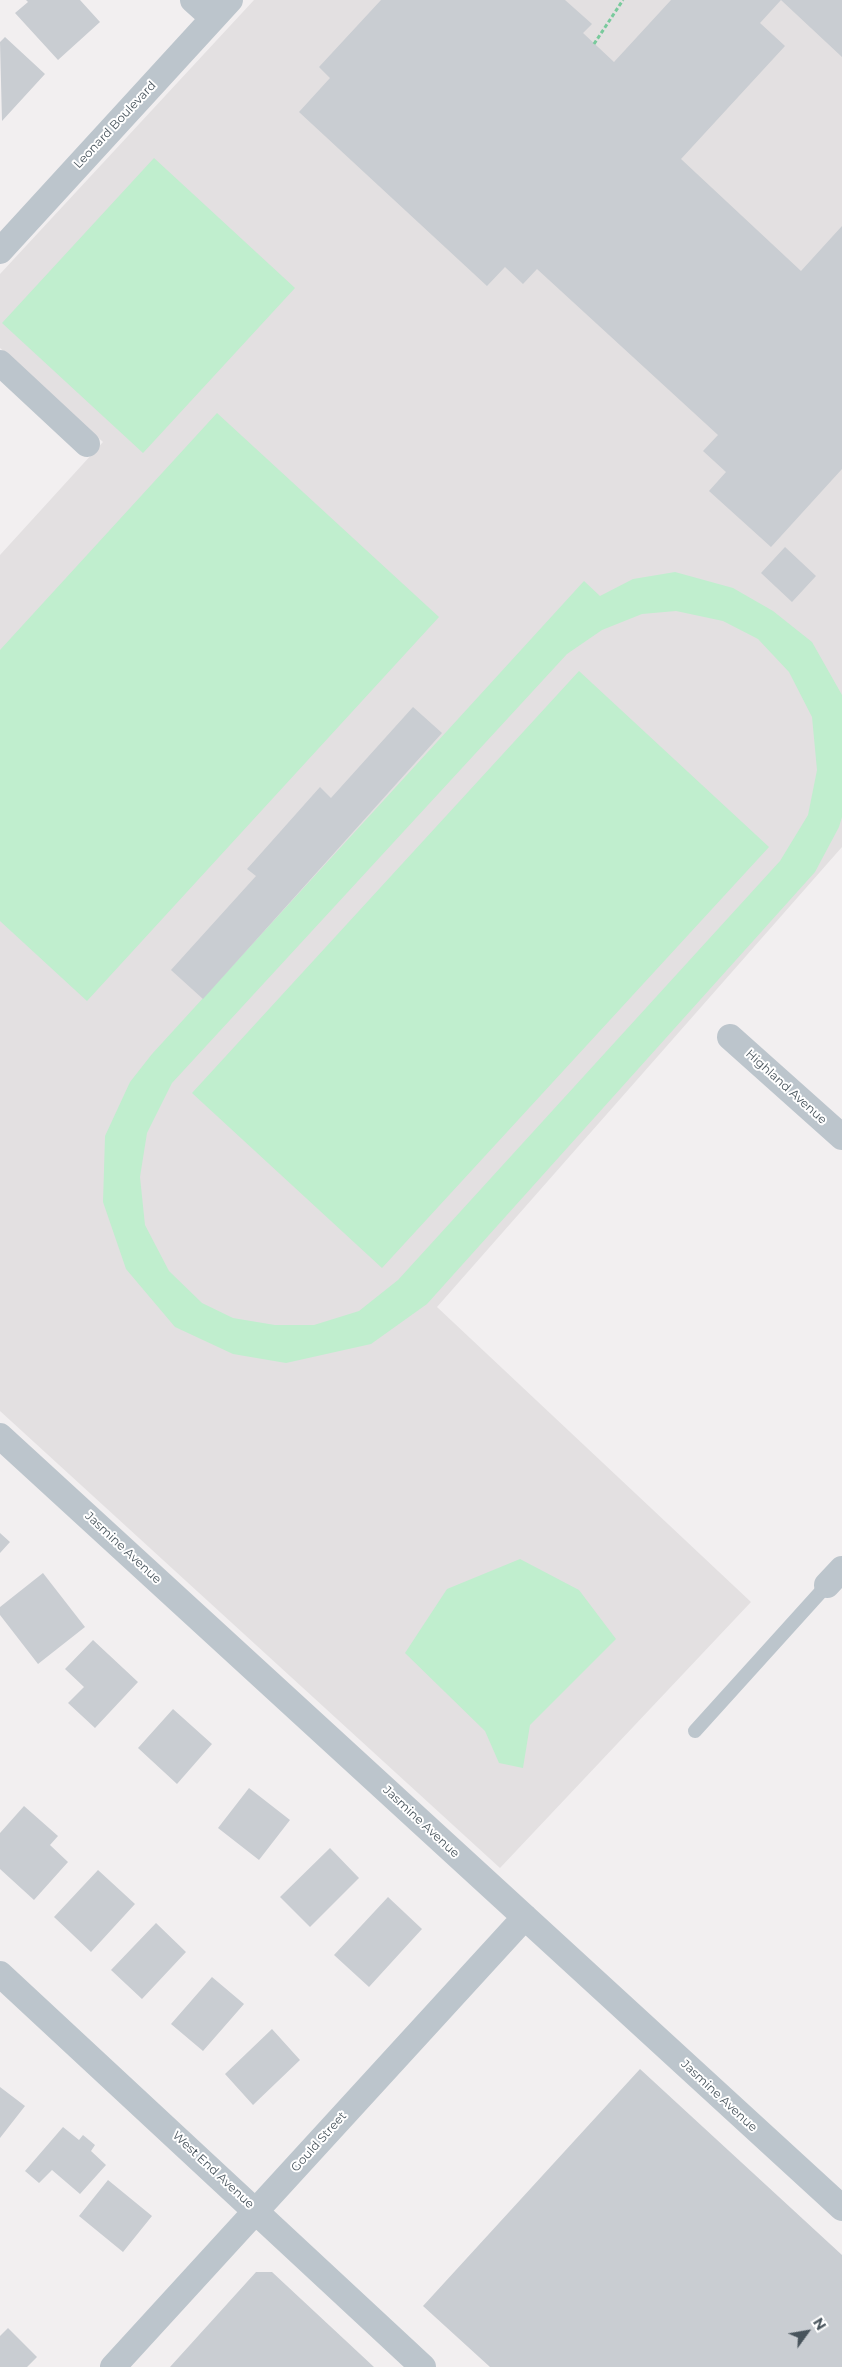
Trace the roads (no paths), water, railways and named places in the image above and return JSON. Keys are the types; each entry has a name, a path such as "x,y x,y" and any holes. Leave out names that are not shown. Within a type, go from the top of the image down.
{"street":[{"path":"193,0 222,9"},
{"name":"Leonard Boulevard","path":"0,251 222,9"},
{"path":"0,363 87,444"},
{"name":"Highland Avenue","path":"730,1037 842,1137"},
{"name":"Jasmine Avenue","path":"0,1436 842,2208"},
{"name":"Gould Street","path":"113,2367 524,1917"},
{"name":"West End Avenue","path":"0,1974 257,2210 364,2314 423,2367"}],"lane":[{"path":"695,1730 834,1577"}]}
